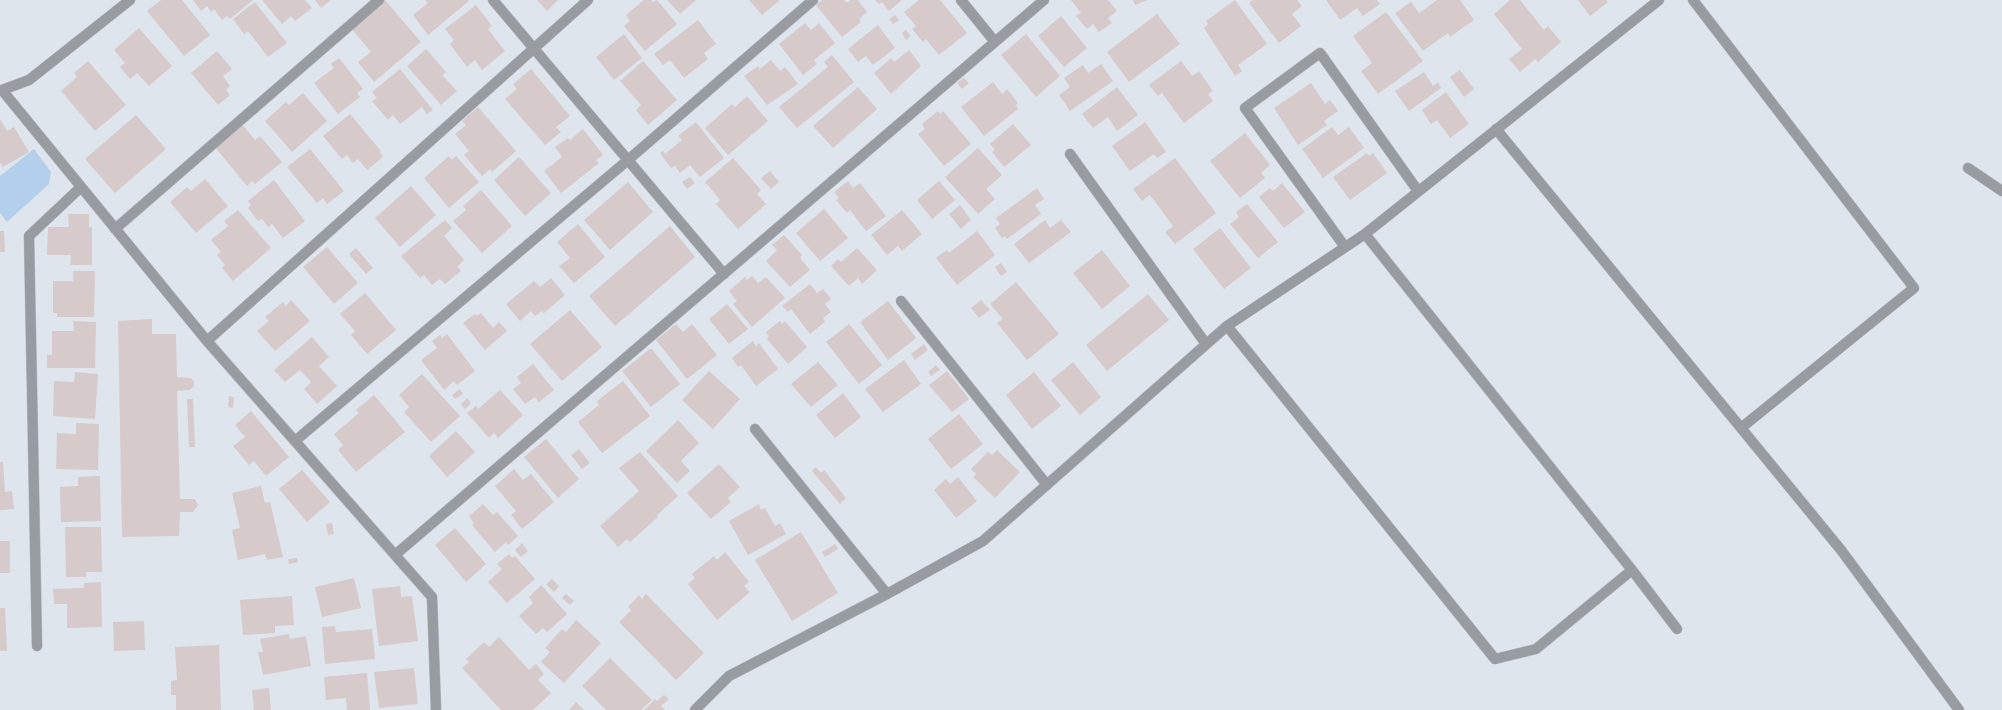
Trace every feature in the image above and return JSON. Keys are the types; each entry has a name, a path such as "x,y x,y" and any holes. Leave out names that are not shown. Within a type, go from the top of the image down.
{"street":[{"path":"130,0 29,80 1,90 207,341 432,598 436,710"},
{"path":"115,229 379,0"},
{"path":"493,0 724,274"},
{"path":"207,341 588,0"},
{"path":"295,441 628,160 813,0"},
{"path":"961,0 995,42"},
{"path":"395,555 1044,0"},
{"path":"1693,0 1914,288 1741,428"},
{"path":"695,710 729,676 887,594 983,541 1227,326 1365,234 1496,130 1654,1"},
{"path":"1345,247 1245,108 1320,53 1418,191"},
{"path":"1496,130 1841,550 1959,710"},
{"path":"1070,154 1206,344"},
{"path":"1968,168 2002,191"},
{"path":"37,646 29,236 80,187"},
{"path":"1365,234 1632,570 1677,629"},
{"path":"901,301 1047,485"},
{"path":"1227,326 1495,660 1536,649 1632,570"},
{"path":"755,429 887,594"}],"shaded area":[{"path":"34,149 51,172 49,184 7,222 0,213 0,176"}],"building":[{"path":"161,0 182,0 210,35 184,56 147,11"},
{"path":"193,0 253,0 230,19 227,16 222,20 214,9 211,12 207,6 201,11"},
{"path":"262,0 305,0 312,8 295,21 291,16 282,24"},
{"path":"315,0 331,0 321,8"},
{"path":"383,0 385,0 421,42 374,82 358,62 371,52 351,28"},
{"path":"425,0 469,1 428,35 413,15 428,3"},
{"path":"537,0 558,0 547,11"},
{"path":"644,0 651,0 653,2 657,0 677,24 645,51 624,26 630,21 626,15"},
{"path":"667,0 696,0 680,14"},
{"path":"749,0 780,0 762,15"},
{"path":"822,0 844,0 847,3 851,0 858,0 867,12 859,19 861,22 842,37 816,5"},
{"path":"875,0 902,0 889,11 882,2 879,4"},
{"path":"919,0 940,0 967,33 939,55 926,39 923,42 912,29 916,26 904,12"},
{"path":"1071,0 1108,0 1117,11 1108,18 1112,23 1099,32 1093,24 1087,29 1076,16 1081,13"},
{"path":"1133,0 1148,0 1135,5"},
{"path":"1235,0 1267,44 1238,65 1242,71 1235,76 1204,28 1208,24 1206,21"},
{"path":"1253,0 1297,0 1302,6 1292,14 1301,26 1279,43 1249,3"},
{"path":"1326,0 1377,0 1380,4 1363,16 1357,8 1340,20"},
{"path":"1437,0 1460,0 1474,20 1450,37 1448,33 1423,51 1395,13 1411,2 1419,13"},
{"path":"1510,0 1520,0 1544,30 1548,26 1561,42 1538,62 1535,59 1520,72 1509,59 1522,49 1494,14"},
{"path":"1578,0 1606,0 1608,2 1590,16"},
{"path":"255,2 287,43 268,57 248,31 244,34 233,19"},
{"path":"476,5 492,26 488,29 505,51 482,70 475,60 467,67 450,44 454,40 445,29"},
{"path":"1386,12 1423,61 1378,94 1361,71 1372,63 1353,36"},
{"path":"1157,14 1180,44 1129,82 1107,52"},
{"path":"895,15 899,20 893,24 889,19"},
{"path":"1061,16 1087,48 1064,67 1038,36"},
{"path":"698,20 716,44 704,53 708,59 684,78 670,60 663,65 654,54"},
{"path":"805,23 811,30 819,23 835,43 814,60 817,64 803,75 779,44"},
{"path":"878,25 895,48 873,65 866,56 858,62 848,49"},
{"path":"139,28 172,66 149,86 137,73 130,79 120,67 125,63 114,50"},
{"path":"906,30 911,36 906,40 902,33"},
{"path":"624,34 642,58 614,80 596,57"},
{"path":"1026,34 1060,76 1036,97 1001,55"},
{"path":"426,49 446,72 442,75 457,91 441,105 407,66"},
{"path":"909,50 921,66 891,94 874,73 891,58 894,62"},
{"path":"217,51 232,69 223,76 230,86 226,90 230,95 218,105 191,73"},
{"path":"832,55 854,82 797,128 779,107 828,67 824,62"},
{"path":"339,58 363,89 357,93 360,97 338,114 314,83 334,68 331,64"},
{"path":"771,60 780,71 785,67 798,84 767,105 744,76 758,66 760,69"},
{"path":"88,61 126,105 95,131 61,91 77,77 74,73"},
{"path":"643,61 677,100 648,125 636,110 641,105 620,81"},
{"path":"1181,61 1192,76 1199,71 1213,91 1208,94 1213,101 1184,123 1162,93 1158,96 1149,85"},
{"path":"1101,64 1113,81 1070,111 1059,95 1070,87 1064,78 1083,65 1088,73"},
{"path":"400,69 433,110 427,114 422,107 400,124 393,115 388,120 372,101 377,98 372,92"},
{"path":"531,69 570,116 556,127 561,132 545,145 505,99 517,89 513,84"},
{"path":"1460,70 1474,89 1464,97 1450,77"},
{"path":"1424,72 1433,86 1438,82 1441,88 1409,111 1395,91"},
{"path":"964,78 969,83 962,89 957,83"},
{"path":"993,82 1002,94 1007,89 1018,103 1016,105 1018,109 984,136 961,107"},
{"path":"1311,83 1325,104 1330,100 1338,111 1324,121 1327,125 1298,145 1274,108"},
{"path":"858,87 877,109 833,148 813,126"},
{"path":"1117,87 1138,115 1117,131 1108,117 1093,128 1082,114"},
{"path":"1446,92 1469,124 1450,138 1437,120 1431,124 1422,110"},
{"path":"303,93 327,121 292,152 265,121 286,102 289,105"},
{"path":"747,96 768,121 728,155 705,128 732,104 735,107"},
{"path":"478,107 516,151 492,172 490,169 482,176 464,155 469,151 455,134 466,125 462,121"},
{"path":"938,111 940,114 943,111 971,144 944,166 918,134 925,129 922,124"},
{"path":"350,114 381,151 380,152 383,157 367,170 358,159 353,163 347,155 342,159 323,136"},
{"path":"136,115 166,149 115,193 85,159"},
{"path":"0,119 7,131 14,127 29,152 3,167 0,163"},
{"path":"696,122 724,158 700,177 690,165 680,173 675,166 671,168 660,153 663,151 665,154 682,140 678,136"},
{"path":"1145,122 1166,152 1157,158 1154,154 1130,171 1112,146"},
{"path":"241,123 255,140 260,136 282,162 255,184 252,181 247,186 214,146"},
{"path":"1013,124 1031,145 1004,167 992,152 995,150 990,144"},
{"path":"1332,127 1338,135 1349,127 1364,148 1323,178 1302,149"},
{"path":"583,129 603,155 596,160 599,163 561,193 544,171 562,157 555,147 568,138 570,140"},
{"path":"1245,133 1270,165 1261,173 1265,178 1240,198 1210,161"},
{"path":"978,148 1002,175 986,189 995,199 978,214 945,177"},
{"path":"310,149 344,191 327,204 323,198 317,203 287,167"},
{"path":"1367,153 1369,156 1373,153 1387,173 1350,200 1333,177"},
{"path":"449,156 452,160 456,156 479,182 449,208 424,178"},
{"path":"519,157 551,193 525,216 494,180"},
{"path":"733,158 761,190 757,194 766,204 738,229 716,204 720,200 705,182"},
{"path":"1175,158 1216,213 1175,244 1165,232 1173,226 1150,195 1142,201 1133,189"},
{"path":"770,171 779,182 771,189 761,178"},
{"path":"690,177 695,183 687,189 682,182"},
{"path":"205,179 228,206 196,233 170,202 187,187 191,191"},
{"path":"274,180 305,221 283,238 272,224 268,227 262,219 258,221 248,208 251,205 248,201"},
{"path":"848,181 853,188 860,183 886,216 866,231 850,210 847,213 836,200 839,198 834,192"},
{"path":"939,181 955,200 932,219 917,200"},
{"path":"628,182 653,212 610,250 584,220"},
{"path":"1282,183 1305,212 1284,228 1259,197 1270,188 1273,191"},
{"path":"411,186 436,215 400,247 375,218"},
{"path":"1037,188 1044,199 1035,205 1041,214 1007,239 1005,236 1002,238 995,228 1000,224 996,218"},
{"path":"481,190 512,226 482,253 453,221 466,210 463,206"},
{"path":"1247,204 1278,242 1258,258 1230,224 1239,217 1236,212"},
{"path":"960,205 971,220 961,229 949,214"},
{"path":"824,209 848,238 820,261 796,233"},
{"path":"238,210 271,248 233,281 222,268 225,265 217,255 221,252 211,240 228,226 224,221"},
{"path":"902,210 922,234 902,251 898,246 887,255 871,235"},
{"path":"68,214 89,214 89,227 92,227 92,265 70,265 71,255 47,255 48,227 69,227"},
{"path":"445,220 452,228 444,236 464,260 457,267 461,271 445,284 440,279 432,285 424,275 420,278 401,256"},
{"path":"1045,220 1050,228 1061,220 1071,232 1029,263 1014,244"},
{"path":"578,224 605,257 574,283 559,266 570,258 557,242"},
{"path":"670,226 695,257 615,326 589,296"},
{"path":"1220,228 1251,268 1224,289 1193,249"},
{"path":"0,231 4,231 5,252 0,252"},
{"path":"977,231 995,255 957,285 936,258 947,250 949,253"},
{"path":"784,235 802,255 800,258 810,270 790,287 766,261 777,250 772,245"},
{"path":"327,247 358,283 334,304 303,267"},
{"path":"356,248 373,268 366,274 349,254"},
{"path":"857,248 877,270 862,284 858,278 849,286 831,266 838,259 841,262"},
{"path":"1102,250 1130,286 1102,309 1073,273"},
{"path":"1001,263 1007,272 1001,276 995,267"},
{"path":"73,271 95,271 94,317 57,317 57,313 53,313 53,281 73,281"},
{"path":"752,276 758,283 766,277 785,298 752,327 733,304 737,301 729,291 745,277 747,280"},
{"path":"551,278 565,295 544,313 542,311 535,316 531,311 520,321 506,304 534,281 540,287"},
{"path":"1016,282 1059,334 1027,360 997,323 1003,319 990,304"},
{"path":"810,284 817,293 823,289 831,299 825,304 831,312 823,318 825,322 810,334 791,309 788,312 782,306"},
{"path":"365,293 396,330 367,354 351,335 355,331 340,314"},
{"path":"1148,294 1169,320 1107,371 1086,345"},
{"path":"291,300 310,321 275,351 257,331 269,321 265,317 283,302 286,306"},
{"path":"981,300 990,310 979,318 971,308"},
{"path":"888,301 916,338 888,360 860,322"},
{"path":"727,304 748,329 729,344 709,319"},
{"path":"570,310 602,347 562,381 530,344"},
{"path":"481,313 493,328 499,322 507,331 485,350 463,323 475,314 477,316"},
{"path":"152,319 152,334 176,334 177,377 191,378 194,382 194,386 190,390 177,391 180,499 195,499 198,505 193,512 180,512 179,536 122,537 118,321"},
{"path":"73,321 96,322 95,368 47,368 47,355 52,355 52,331 74,331"},
{"path":"780,321 782,324 785,321 807,347 788,364 767,339 769,336 766,332"},
{"path":"676,324 683,332 692,324 717,355 687,379 656,340"},
{"path":"849,324 882,365 859,384 826,342"},
{"path":"447,334 475,371 457,385 454,381 444,390 421,360 437,348 432,341 440,335 442,338"},
{"path":"312,337 329,357 319,366 337,386 317,404 304,389 311,382 300,370 285,382 274,370"},
{"path":"753,341 756,346 759,343 778,369 756,386 741,365 738,367 732,358"},
{"path":"924,344 928,350 915,360 911,354"},
{"path":"651,348 680,384 651,407 622,371"},
{"path":"904,360 921,384 883,412 865,389"},
{"path":"818,362 838,385 811,407 791,384"},
{"path":"1073,362 1101,397 1080,415 1051,380"},
{"path":"533,364 554,390 539,402 535,397 525,404 513,389 521,383 517,377"},
{"path":"936,365 940,370 931,376 928,372"},
{"path":"709,371 740,399 713,429 682,400"},
{"path":"947,371 969,399 952,412 929,385"},
{"path":"75,372 98,374 95,419 53,416 54,381 74,382"},
{"path":"1034,372 1061,406 1032,429 1006,395"},
{"path":"422,374 460,416 431,442 404,412 409,407 399,395"},
{"path":"623,381 650,416 602,453 578,422 599,405 597,401"},
{"path":"460,389 463,394 455,399 452,395"},
{"path":"500,390 523,415 498,438 494,433 489,438 467,413 476,406 478,409"},
{"path":"843,393 861,417 835,438 816,415"},
{"path":"374,395 405,432 356,472 338,450 343,445 334,434 359,413 356,410"},
{"path":"229,396 234,397 233,408 228,407"},
{"path":"467,398 471,403 465,409 461,404"},
{"path":"187,399 193,399 195,447 189,447"},
{"path":"251,411 289,457 266,476 254,461 249,465 233,446 245,437 235,425"},
{"path":"959,414 983,444 951,469 928,439"},
{"path":"678,420 699,443 681,461 690,471 677,483 646,451"},
{"path":"76,423 99,424 98,470 56,469 57,433 76,434"},
{"path":"456,431 475,452 447,477 429,456"},
{"path":"546,439 579,479 558,498 524,457"},
{"path":"579,449 590,463 582,469 571,455"},
{"path":"997,450 1020,472 995,498 973,477 976,474 971,469 988,452 992,455"},
{"path":"640,452 678,496 657,515 658,517 630,542 627,539 618,547 600,526 639,491 619,468"},
{"path":"0,462 3,462 5,492 12,491 14,509 0,510"},
{"path":"719,464 740,487 728,498 731,502 711,519 687,493"},
{"path":"816,467 821,473 824,470 846,498 840,504 812,471"},
{"path":"514,469 523,480 531,474 554,502 522,529 511,515 516,511 495,486"},
{"path":"302,470 330,502 307,522 279,489"},
{"path":"100,476 101,521 61,522 60,487 78,486 78,477"},
{"path":"958,477 977,501 956,518 934,490 946,479 950,484"},
{"path":"261,486 265,503 270,502 283,557 267,560 265,554 238,560 232,530 240,528 232,493"},
{"path":"483,504 493,515 497,512 518,536 508,545 506,542 495,552 472,525 474,523 469,516"},
{"path":"759,504 761,510 765,508 775,526 780,523 786,534 748,555 729,521"},
{"path":"332,523 334,534 328,535 326,524"},
{"path":"65,527 101,527 102,572 86,572 86,577 66,577"},
{"path":"455,528 486,564 466,582 435,545"},
{"path":"801,532 838,593 792,621 755,560"},
{"path":"0,541 10,541 10,573 0,573"},
{"path":"522,543 528,551 521,557 515,550"},
{"path":"835,544 838,549 825,557 822,552"},
{"path":"725,552 749,582 744,586 750,592 717,620 688,584 695,578 692,574 714,556 717,560"},
{"path":"509,554 512,558 515,556 535,579 507,603 488,582 502,569 497,564"},
{"path":"297,558 298,562 289,564 288,559"},
{"path":"354,578 361,608 322,617 315,587"},
{"path":"552,579 559,586 554,592 546,584"},
{"path":"101,582 102,627 67,628 67,604 54,604 53,589 84,588 84,583"},
{"path":"541,585 567,614 547,632 543,628 536,634 519,616 533,603 529,597"},
{"path":"400,586 401,597 412,596 418,641 379,646 372,589"},
{"path":"566,594 574,601 570,605 562,598"},
{"path":"646,594 704,653 676,680 619,622 631,610 628,607 639,595 642,599"},
{"path":"292,596 294,625 275,626 275,633 243,635 240,600"},
{"path":"0,608 5,608 7,651 0,651"},
{"path":"576,620 601,643 564,683 541,662 550,652 545,648 562,629 566,632"},
{"path":"144,621 145,650 114,651 113,622"},
{"path":"335,626 336,632 372,629 375,659 325,664 322,627"},
{"path":"289,634 290,639 306,636 311,666 263,675 258,652 263,652 260,639"},
{"path":"499,637 529,670 536,664 544,674 538,680 551,693 533,710 501,710 462,668 469,662 466,659 484,642 489,647"},
{"path":"219,645 221,710 176,710 176,695 171,695 171,681 177,680 175,647"},
{"path":"610,658 652,700 641,710 606,710 582,686"},
{"path":"414,668 418,704 379,708 374,672"},
{"path":"367,673 370,710 347,710 346,698 326,700 324,677"},
{"path":"269,688 271,710 254,710 252,690"},
{"path":"664,695 669,699 661,706 665,710 644,710 655,699 657,701"},
{"path":"576,702 584,710 569,710"}]}
